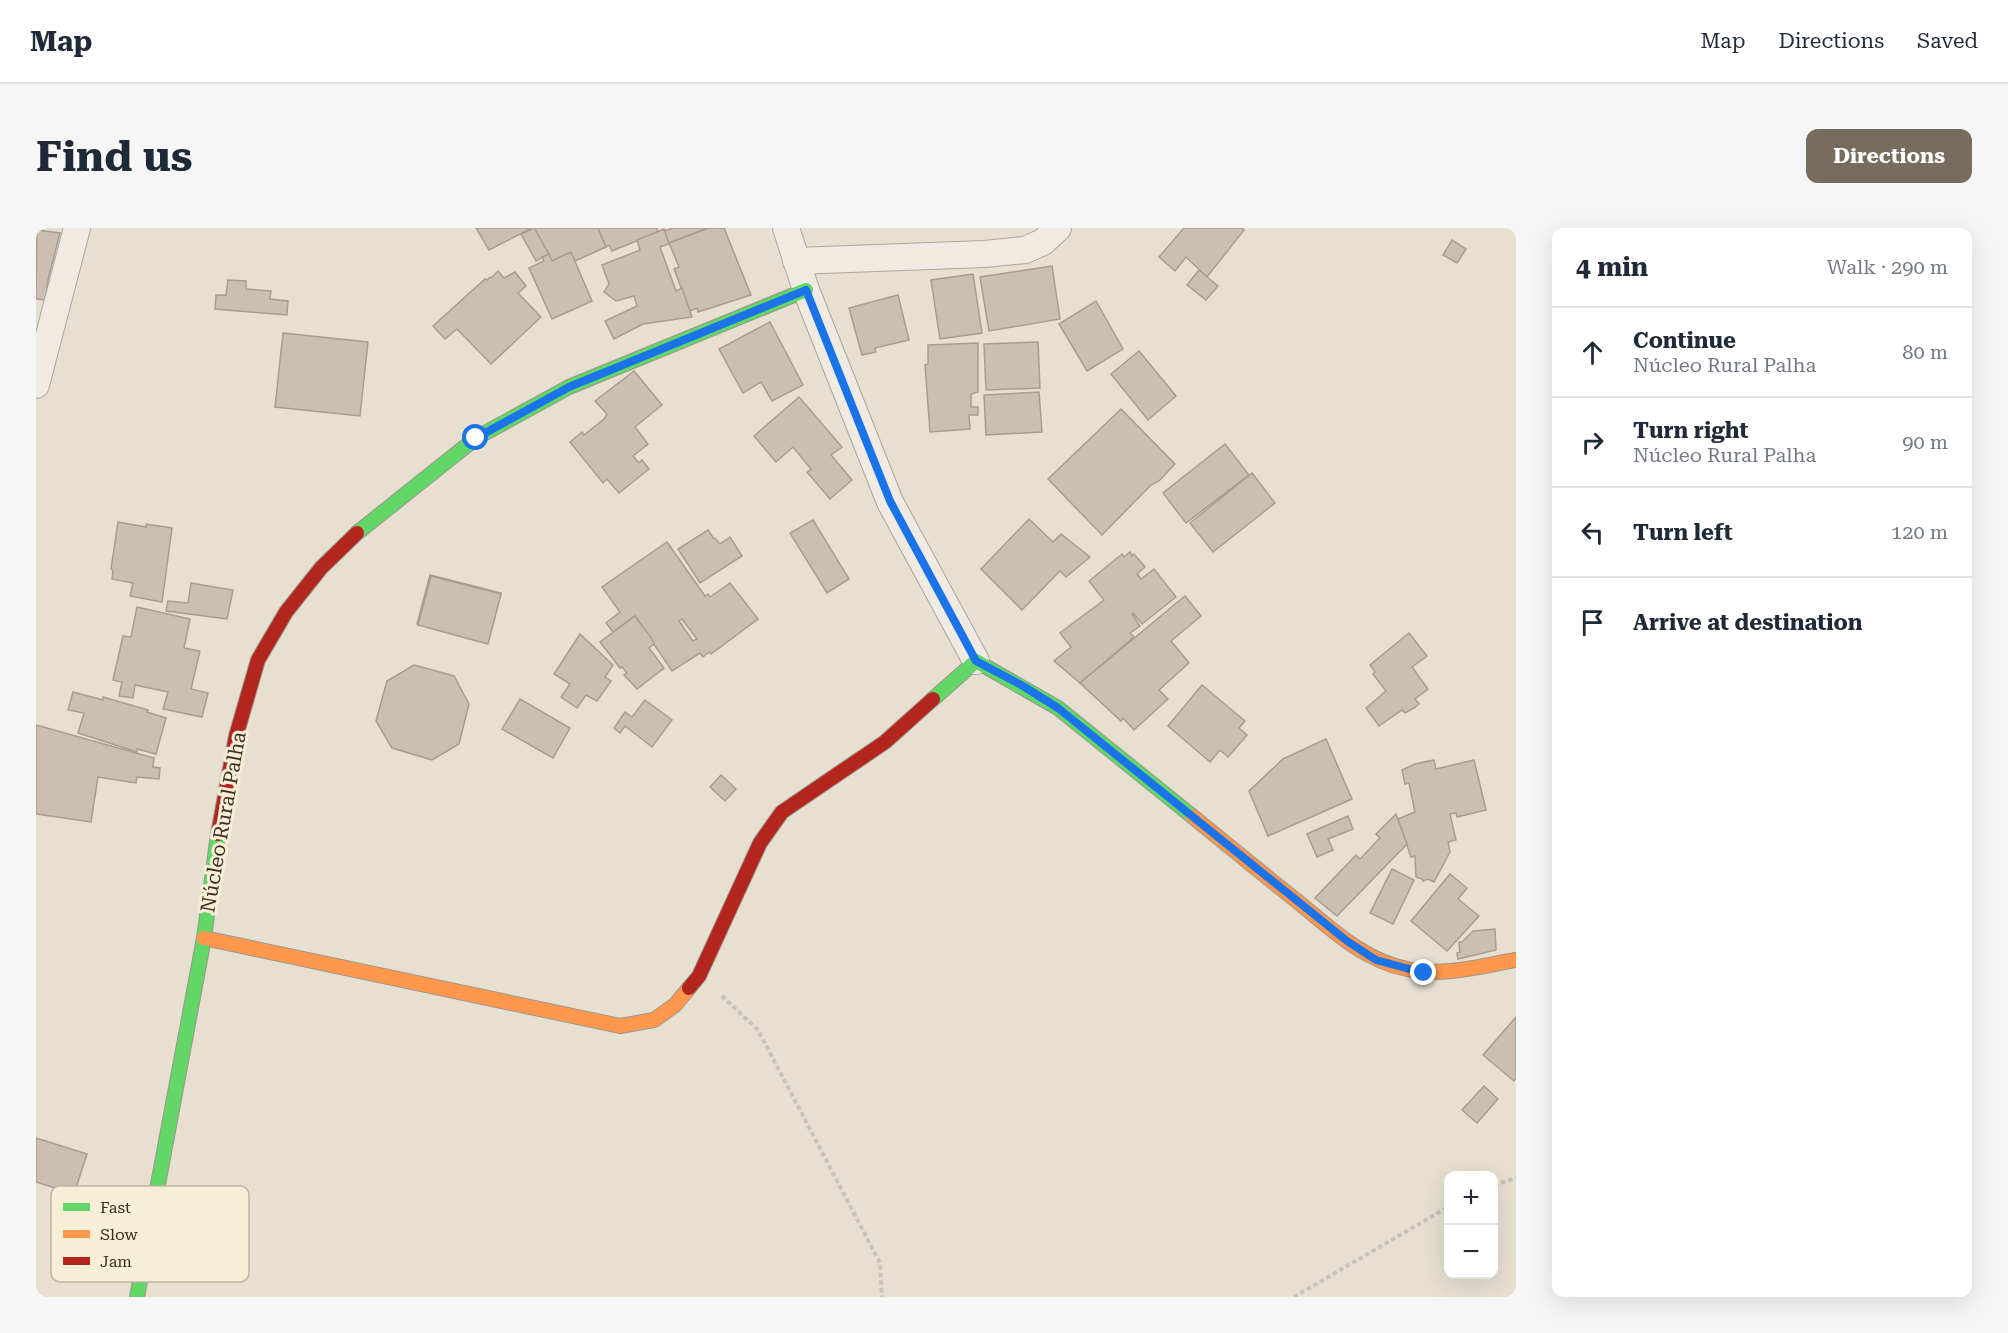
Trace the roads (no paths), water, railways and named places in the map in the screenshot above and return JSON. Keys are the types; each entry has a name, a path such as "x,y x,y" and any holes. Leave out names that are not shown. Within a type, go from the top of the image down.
{"street":[{"path":"36,385 78,228"},
{"path":"786,228 806,290 890,501 976,661 1058,708 1347,941 1376,960 1424,973 1516,960"},
{"path":"796,261 984,254 1025,250 1043,242 1058,228"},
{"name":"Núcleo Rural Palha","path":"158,1186 204,938 221,809 236,736 258,660 285,612 321,568 363,527 476,438 569,387 806,290"},
{"path":"204,938 620,1026 654,1020 675,1005 699,976 760,843 782,812 885,742 976,661"},
{"name":"Núcleo Rural Palha","path":"137,1297 140,1282"}]}
